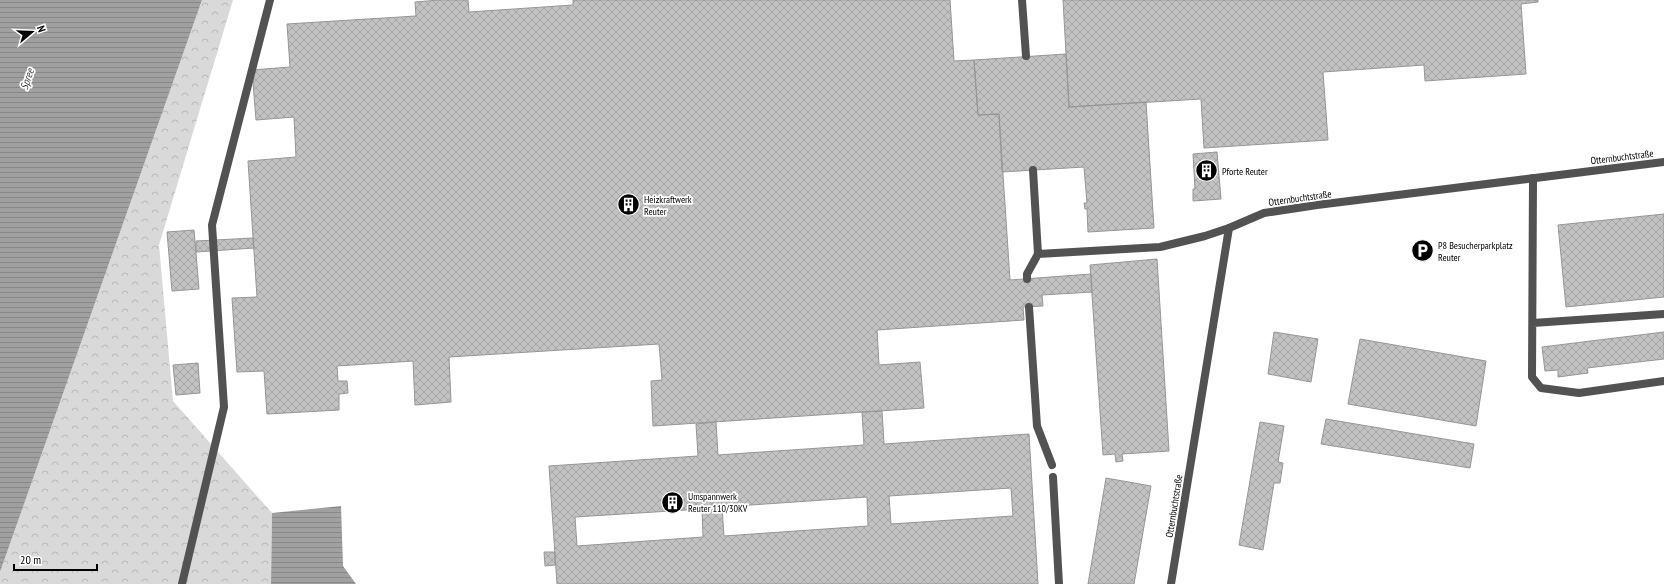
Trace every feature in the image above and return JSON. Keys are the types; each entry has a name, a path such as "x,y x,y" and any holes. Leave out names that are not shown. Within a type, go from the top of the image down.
{"street":[{"path":"182,584 224,407 212,225 270,0"},
{"path":"1022,0 1026,56"},
{"name":"Otternbuchtstraße","path":"1171,584 1229,228 1264,213 1316,205 1664,162"},
{"path":"1028,279 1027,274 1038,254 1033,170"},
{"path":"1533,178 1532,378 1541,388 1579,394 1664,381"},
{"path":"1038,254 1160,247 1205,236 1229,228"},
{"path":"1029,307 1038,426 1052,465"},
{"path":"1532,323 1664,314"},
{"path":"1053,477 1059,584"}],"green space":[{"path":"202,0 233,0 159,245 173,401 272,513 271,584 0,584 0,572"}],"water":[{"name":"Spree","path":"0,0 202,0 0,572"},
{"path":"341,506 343,566 356,584 271,584 272,513"}],"building":[{"name":"Heizkraftwerk Reuter","path":"468,0 469,12 573,5 573,0 950,0 954,61 974,60 978,115 999,114 1010,280 1091,274 1092,292 1042,295 1043,306 1023,307 1024,320 877,330 879,365 920,362 924,408 653,426 651,381 662,380 659,344 449,357 451,402 415,405 413,361 337,366 338,381 347,381 348,393 339,394 339,410 267,414 264,371 237,372 232,298 257,297 248,161 296,157 294,117 256,120 252,70 290,67 287,24 416,16 415,2"},
{"path":"1063,0 1538,0 1538,2 1521,4 1526,74 1425,81 1424,65 1323,72 1328,140 1204,148 1201,99 1069,107"},
{"path":"1066,54 1069,107 1146,102 1154,228 1088,232 1087,209 1085,209 1084,203 1087,203 1084,167 1002,172 999,114 978,115 974,60"},
{"name":"Pforte Reuter","path":"1217,152 1221,199 1193,201 1193,189 1195,189 1193,154"},
{"path":"1664,214 1664,297 1566,307 1558,225"},
{"path":"194,230 199,289 172,291 167,232"},
{"path":"253,238 254,248 196,252 196,241"},
{"path":"1157,259 1169,451 1122,454 1123,461 1116,462 1115,454 1103,455 1090,265"},
{"path":"1274,332 1318,339 1311,382 1268,374"},
{"path":"1664,332 1664,359 1587,368 1588,373 1558,377 1558,370 1545,371 1542,347"},
{"path":"1360,339 1486,361 1476,426 1348,404"},
{"path":"198,363 200,393 176,395 173,365"},
{"name":"Umspannwerk Reuter 110/30KV","path":"882,411 884,444 1029,434 1038,584 557,584 549,466 698,456 696,424 716,422 718,455 864,445 862,412","holes":["1011,488 1013,516 891,524 889,496","867,497 868,526 724,536 722,507","702,509 703,537 577,546 575,517"]},
{"path":"1326,419 1474,444 1470,468 1321,444"},
{"path":"1260,422 1284,426 1278,462 1283,463 1280,483 1274,483 1263,550 1239,545"},
{"path":"1106,478 1151,486 1134,584 1088,584"},
{"path":"544,552 555,552 555,565 545,566"}],"place":[{"name":"Pforte Reuter","path":"1206,171"},
{"name":"Heizkraftwerk Reuter","path":"628,205"},
{"name":"P8 Besucherparkplatz Reuter","path":"1422,251"},
{"name":"Umspannwerk Reuter 110/30KV","path":"673,502"}]}
